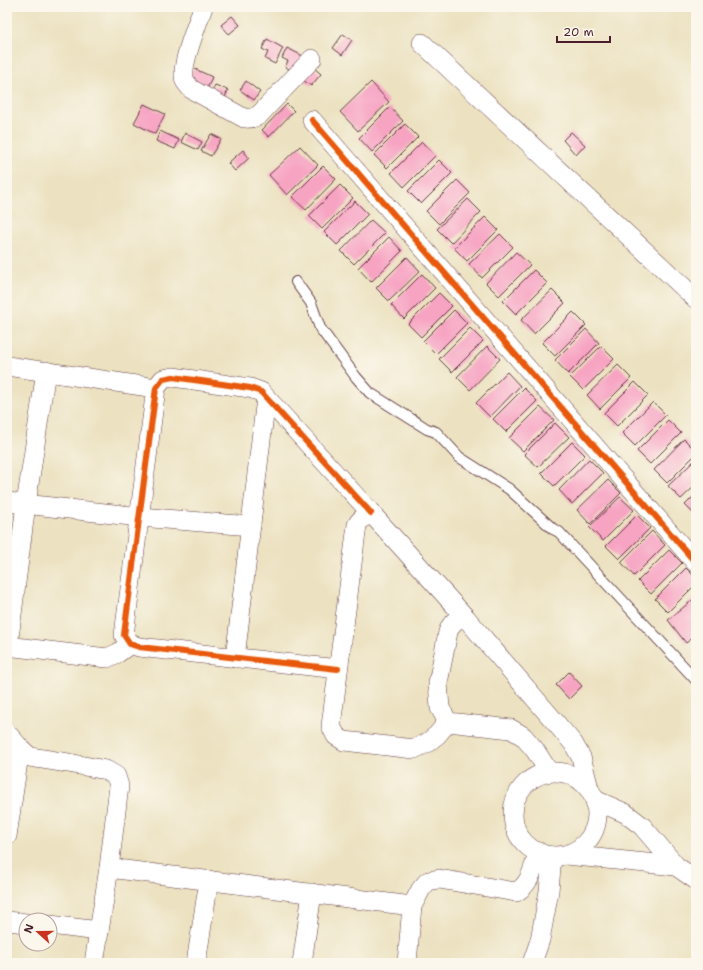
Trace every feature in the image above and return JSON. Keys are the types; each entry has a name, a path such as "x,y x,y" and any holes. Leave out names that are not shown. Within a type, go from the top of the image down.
{"street":[{"path":"203,7 185,60 185,81 191,88 244,118 249,119 259,115 312,59"},
{"path":"422,43 696,299"},
{"path":"312,120 696,563"},
{"path":"7,366 156,388"},
{"path":"46,371 26,504 8,646 107,658 118,653 130,644"},
{"path":"338,669 139,647 130,644 124,636 156,388 163,379 173,377 250,388 261,392 466,618 573,743 581,757 598,814 595,827 589,840 579,849 552,854 528,882 516,892 439,879 428,881 421,889 412,906 407,963"},
{"path":"235,658 266,398"},
{"path":"7,502 251,526"},
{"path":"371,513 357,525 332,726 336,736 344,741 414,749 427,743 437,735 448,722"},
{"path":"448,722 440,708 438,683 448,632 451,625 460,618 466,618"},
{"path":"448,722 511,728 523,736 535,750 548,772"},
{"path":"7,733 30,757 106,770 116,776 119,786 109,868 94,963"},
{"path":"7,836 20,748"},
{"path":"676,866 552,854 526,845 518,834 513,820 514,806 518,793 528,782 540,774 548,772 553,771 567,773 579,778 592,794 625,813 642,826 676,866 696,880"},
{"path":"532,963 540,940 549,891 552,854"},
{"path":"109,868 412,906"},
{"path":"196,963 209,880"},
{"path":"302,963 312,893"},
{"path":"7,921 18,922"},
{"path":"58,927 99,931"}],"lane":[{"path":"296,282 311,303 320,328 356,377 370,393 427,429 436,432 459,457 509,488 559,532 696,680"}],"building":[{"path":"232,16 240,25 229,34 221,25"},
{"path":"343,34 352,40 342,55 333,48"},
{"path":"267,39 283,48 275,64 265,59 268,52 262,49"},
{"path":"287,48 303,56 295,72 285,67 288,61 282,58"},
{"path":"313,67 321,74 311,86 303,80"},
{"path":"193,68 212,77 207,89 188,80"},
{"path":"246,81 260,92 254,100 240,90"},
{"path":"371,82 389,102 358,131 340,112"},
{"path":"215,85 228,90 223,102 210,97"},
{"path":"144,104 165,114 155,134 134,123"},
{"path":"287,104 294,111 269,137 262,130"},
{"path":"390,107 403,121 372,152 359,138"},
{"path":"405,124 418,137 387,168 374,155"},
{"path":"160,131 179,140 175,149 156,141"},
{"path":"571,132 585,145 576,155 563,140"},
{"path":"185,133 202,142 198,150 181,142"},
{"path":"211,134 221,139 211,156 201,151"},
{"path":"422,142 435,156 404,187 391,173"},
{"path":"300,146 318,165 287,195 269,175"},
{"path":"243,150 249,158 235,171 228,163"},
{"path":"439,160 452,173 421,204 408,191"},
{"path":"323,166 336,179 306,210 292,197"},
{"path":"457,180 470,193 439,224 426,211"},
{"path":"340,185 353,198 322,229 309,216"},
{"path":"468,199 481,212 451,243 437,229"},
{"path":"355,201 368,214 337,245 324,232"},
{"path":"485,217 498,230 467,261 454,248"},
{"path":"371,220 385,233 354,264 341,251"},
{"path":"500,234 513,247 482,278 469,264"},
{"path":"389,237 402,251 371,282 358,268"},
{"path":"516,252 530,265 499,296 486,283"},
{"path":"407,257 420,271 389,301 376,288"},
{"path":"534,270 547,283 516,314 503,301"},
{"path":"422,274 435,288 404,319 391,305"},
{"path":"552,290 565,303 534,334 521,320"},
{"path":"439,293 452,306 421,337 408,324"},
{"path":"454,310 467,323 436,354 423,341"},
{"path":"573,312 586,325 555,356 542,343"},
{"path":"470,328 483,341 452,372 439,359"},
{"path":"586,329 599,343 568,374 555,360"},
{"path":"487,346 500,359 470,390 457,377"},
{"path":"601,346 614,359 583,390 570,377"},
{"path":"618,365 631,378 600,409 587,395"},
{"path":"507,372 520,386 490,417 476,403"},
{"path":"635,382 648,395 617,426 604,413"},
{"path":"524,388 537,401 506,432 493,419"},
{"path":"653,402 666,415 635,446 622,433"},
{"path":"540,407 554,420 523,451 509,438"},
{"path":"668,420 681,433 650,464 637,451"},
{"path":"555,423 569,437 538,467 524,454"},
{"path":"684,439 696,451 696,454 667,483 654,470"},
{"path":"572,442 585,455 554,486 541,473"},
{"path":"589,459 603,473 572,504 559,490"},
{"path":"696,459 696,485 681,499 668,486"},
{"path":"608,480 621,493 590,524 577,510"},
{"path":"696,494 696,516 685,505"},
{"path":"620,497 634,510 603,541 589,527"},
{"path":"637,515 650,528 619,559 606,546"},
{"path":"652,531 665,545 634,576 621,562"},
{"path":"669,550 682,563 651,594 638,581"},
{"path":"686,568 696,578 696,584 668,612 655,599"},
{"path":"696,597 696,635 686,643 668,620"},
{"path":"569,672 582,686 569,699 556,685"}],"cycle path":[{"path":"312,120 696,563"},
{"path":"338,669 139,647 130,644 124,635 156,388 163,379 173,377 250,388 261,392 371,513"}]}
